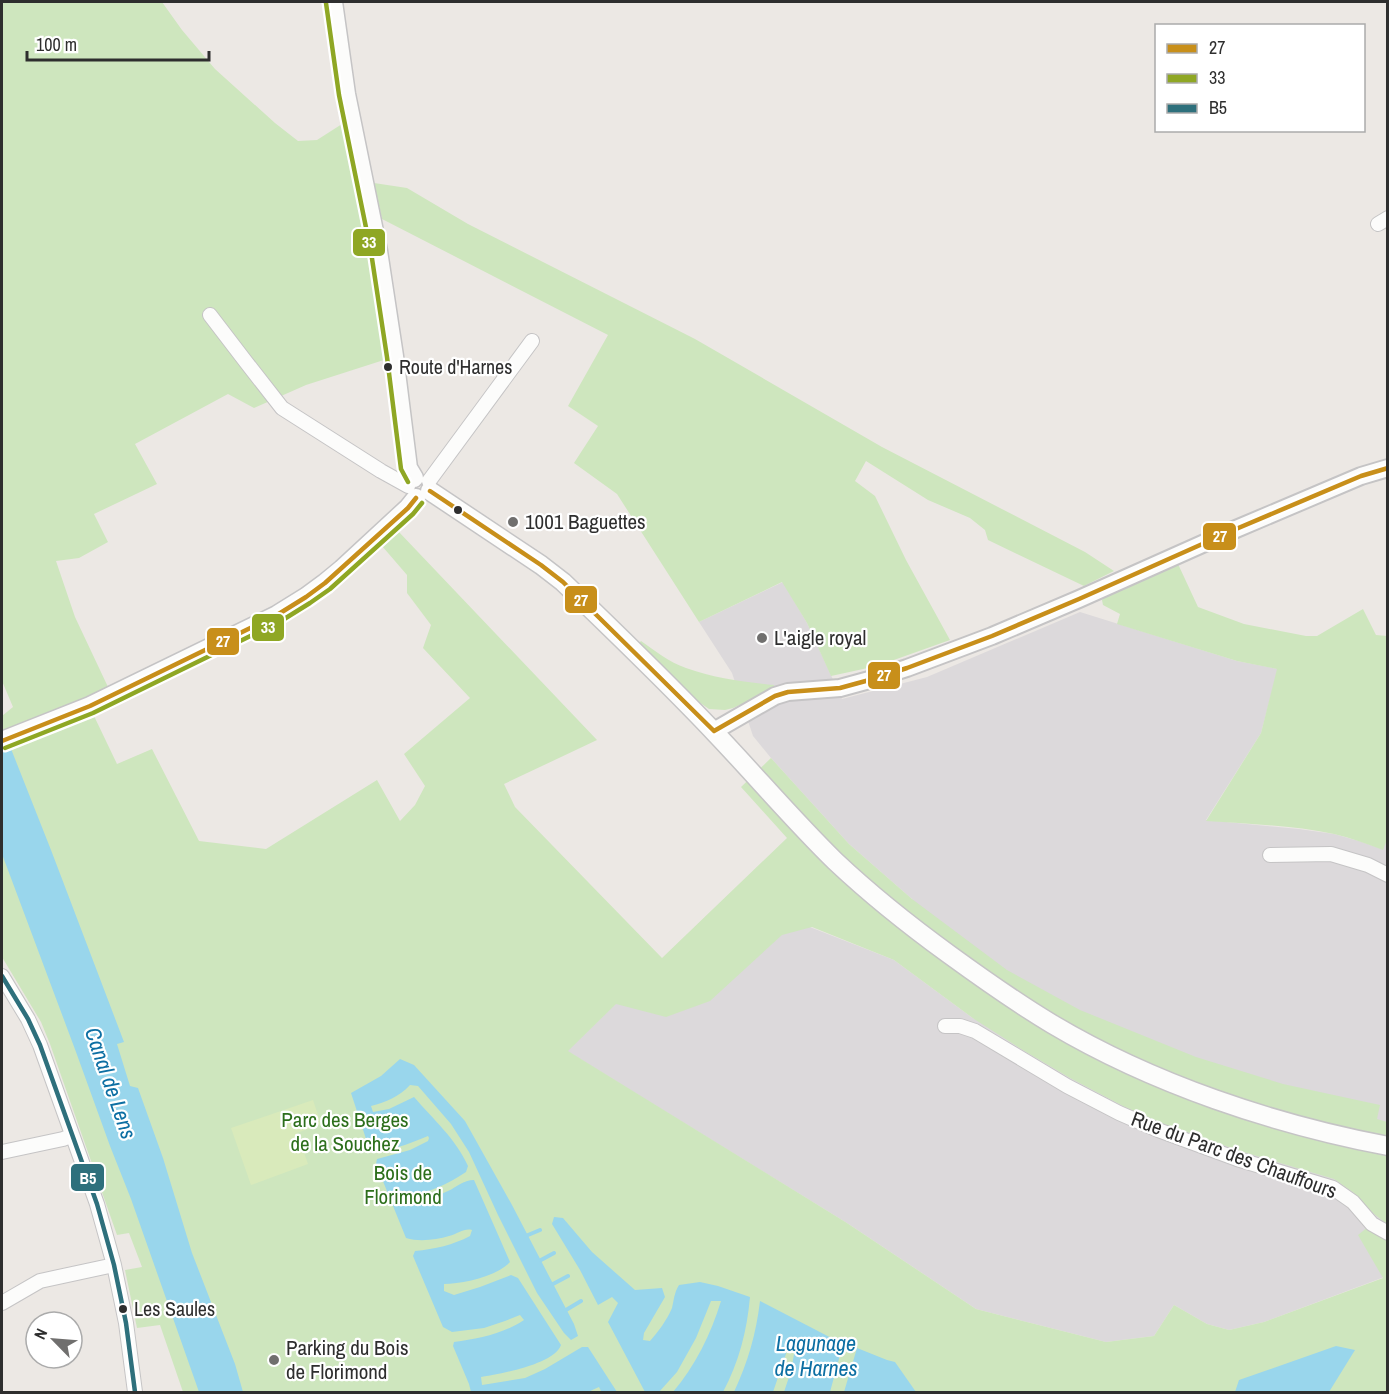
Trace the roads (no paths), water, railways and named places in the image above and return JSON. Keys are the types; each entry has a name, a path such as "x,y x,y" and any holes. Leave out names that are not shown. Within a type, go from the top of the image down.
{"main road":[{"path":"333,2 346,94 378,251 408,468 419,487 524,553 563,582 714,731 835,861 882,903 1001,993 1108,1055 1164,1079 1274,1119 1336,1136 1388,1146"},
{"path":"9,738 90,706 277,615 306,597 342,569 408,508 419,487"}],"street":[{"path":"210,315 282,408 381,471 419,487 532,341"},
{"path":"714,731 775,696 788,692 840,687 873,679 992,636 1236,529 1361,476 1388,468"},
{"path":"1270,855 1331,854 1368,865 1388,875"},
{"path":"2,976 28,1019 40,1045 97,1204 114,1265 126,1323 135,1392"},
{"name":"Rue du Parc des Chauffours","path":"945,1026 960,1026 975,1031 1067,1086 1158,1130 1237,1159 1333,1188 1353,1202 1372,1224 1388,1233"},
{"path":"2,1152 71,1136"},
{"path":"2,1304 40,1281 114,1265"}],"water":[{"name":"Canal de Lens","path":"2,726 124,1042 117,1044 130,1086 138,1088 163,1158 192,1253 235,1364 243,1392 199,1392 131,1199 2,854"},
{"path":"400,1059 414,1065 465,1121 512,1205 574,1324 578,1336 571,1340 564,1333 537,1293 469,1152 451,1124 418,1086 410,1085 392,1098 371,1106 373,1112 389,1109 414,1097 451,1138 468,1166 466,1172 453,1180 432,1190 409,1196 408,1199 411,1202 430,1198 463,1182 474,1180 510,1262 497,1271 479,1278 444,1284 444,1291 454,1295 511,1275 518,1278 561,1345 557,1352 538,1363 513,1371 481,1377 482,1385 525,1378 582,1347 588,1347 617,1392 599,1392 601,1391 599,1387 588,1392 471,1392 453,1346 454,1342 490,1335 524,1320 520,1315 484,1328 452,1332 443,1327 413,1256 415,1251 444,1246 464,1239 470,1236 472,1230 433,1239 406,1238 376,1164 377,1159 410,1150 428,1141 429,1138 428,1136 391,1149 369,1148 351,1093 381,1076"},
{"name":"Lagunage de Harnes","path":"554,1217 563,1218 592,1252 635,1290 662,1288 665,1297 644,1333 643,1340 650,1341 665,1321 672,1308 679,1285 700,1282 750,1297 741,1346 734,1369 723,1392 673,1392 702,1349 721,1301 711,1301 696,1338 677,1372 659,1392 645,1392 608,1322 618,1303 612,1297 598,1305 552,1224"},
{"name":"Lagunage de Harnes","path":"760,1301 843,1344 830,1392 784,1392 791,1371 796,1343 789,1345 773,1392 734,1392 751,1348"},
{"path":"1336,1346 1355,1350 1329,1392 1235,1392 1239,1380"},
{"name":"Lagunage de Harnes","path":"857,1348 895,1362 916,1392 844,1392"}],"waterway":[{"path":"528,1235 540,1230"},
{"path":"541,1260 554,1253"},
{"path":"553,1284 568,1276"},
{"path":"566,1310 581,1301"}],"place":[{"name":"Route d'Harnes","path":"388,367"},
{"name":"1001 Baguettes","path":"513,522"},
{"name":"L'aigle royal","path":"762,638"},
{"name":"Les Saules","path":"123,1309"},
{"name":"Parking du Bois de Florimond","path":"274,1360"}],"park label":[{"name":"Parc des Berges de la Souchez","path":"345,1132"},
{"name":"Bois de Florimond","path":"403,1185"}]}
